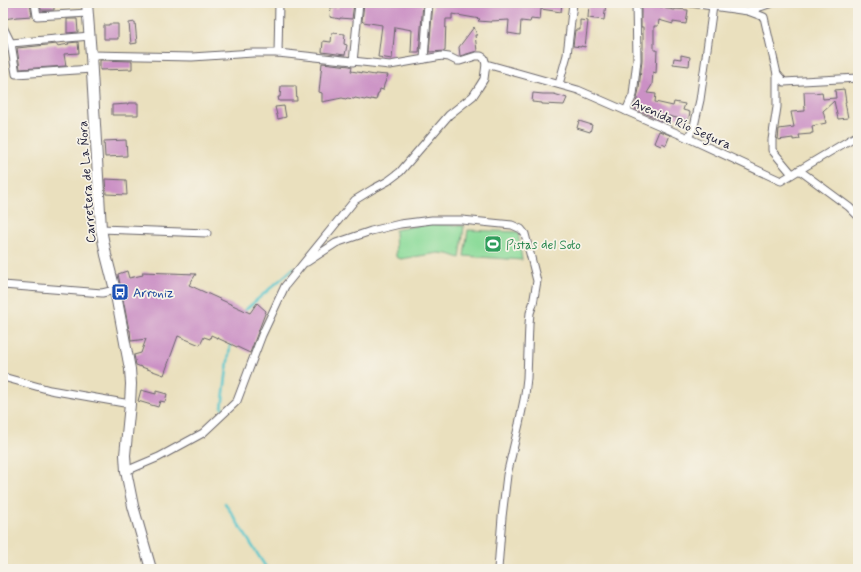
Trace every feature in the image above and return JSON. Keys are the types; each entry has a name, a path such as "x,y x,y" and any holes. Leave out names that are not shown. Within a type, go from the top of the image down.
{"main road":[{"name":"Carretera de La Ñora","path":"87,8 90,36 101,229 115,290 130,369 130,404 125,448 126,471 133,506 151,569"}],"street":[{"path":"35,3 37,16 87,8"},
{"path":"278,53 279,3"},
{"path":"353,62 359,3"},
{"path":"91,55 192,57 278,53 390,65 424,60 428,3"},
{"path":"559,84 567,55 573,3"},
{"path":"626,111 633,95 637,60 636,3"},
{"path":"691,3 748,11 764,16 777,74 777,107 772,150 792,174"},
{"path":"748,11 772,3"},
{"path":"688,138 694,126 700,100 713,6"},
{"path":"3,27 11,44 16,74 92,68"},
{"path":"11,44 90,36"},
{"name":"Avenida Río Segura","path":"424,60 446,56 460,61 481,56 486,61 486,64 578,90 781,181 858,135"},
{"path":"126,471 159,457 203,432 237,401 262,335 285,286 355,200 388,181 400,172 449,115 473,96 484,78 486,64"},
{"path":"777,74 784,82 858,78"},
{"path":"799,170 857,214"},
{"path":"302,265 336,244 371,231 400,224 432,220 462,220 512,225 521,228 525,234 537,281 528,324 527,378 525,395 507,475 498,569"},
{"path":"101,229 207,232"},
{"path":"3,285 102,293 115,290"},
{"path":"3,377 50,390 130,404"}],"green space":[{"path":"436,224 464,226 460,258 448,254 438,253 401,259 396,257 395,230 420,225"},
{"name":"Pistas del Soto","path":"468,230 518,232 522,260 464,256"}],"building":[{"path":"3,3 30,3 32,16 4,19"},
{"path":"40,3 54,3 54,10 41,10"},
{"path":"338,3 354,3 352,19 330,17 331,7 338,8"},
{"path":"364,3 423,3 419,52 411,52 412,30 395,27 392,59 378,57 382,25 362,21"},
{"path":"433,3 562,3 561,12 541,9 540,20 531,19 530,22 521,21 520,35 508,33 509,20 491,22 478,21 480,19 452,14 452,19 446,19 445,51 429,52"},
{"path":"589,3 606,3 604,20 588,18"},
{"path":"641,5 661,6 661,8 675,10 688,10 686,24 673,22 673,24 659,20 658,26 654,26 654,50 657,50 656,73 653,72 652,85 647,93 656,94 655,102 673,106 674,102 685,104 683,110 690,112 688,121 669,116 667,123 635,109 639,89 643,50"},
{"path":"67,19 77,19 78,32 67,33"},
{"path":"580,20 588,21 585,47 573,46 575,30 580,30"},
{"path":"135,22 137,43 131,44 129,23"},
{"path":"118,24 118,39 104,39 104,25"},
{"path":"474,27 477,35 475,35 477,51 460,56 459,47"},
{"path":"332,33 345,34 344,44 347,45 345,55 322,52 323,41 331,42"},
{"path":"78,42 79,53 64,54 66,66 20,69 17,48 57,44 57,46"},
{"path":"681,55 690,57 689,66 673,64 674,58 681,59"},
{"path":"100,60 132,61 132,69 100,70"},
{"path":"322,63 350,66 352,67 351,71 375,75 388,75 383,90 380,89 376,100 342,98 322,102 322,93 319,92"},
{"path":"281,86 296,86 297,101 279,101 278,97 280,97"},
{"path":"844,89 848,118 838,119 834,101 823,111 826,123 812,126 813,133 799,135 800,139 793,140 793,138 778,140 779,129 794,127 791,112 805,111 804,92 822,92 823,99 836,98 835,90"},
{"path":"533,93 554,94 567,98 564,105 542,104 532,102"},
{"path":"138,103 138,115 112,115 112,105"},
{"path":"284,106 286,117 278,119 275,107"},
{"path":"579,121 592,125 590,132 577,128"},
{"path":"659,131 670,135 666,145 662,143 661,146 654,143"},
{"path":"126,140 127,156 105,157 104,141"},
{"path":"105,179 126,180 127,195 106,194"},
{"path":"127,271 129,278 143,275 142,272 196,274 189,285 250,313 257,303 266,311 250,353 211,335 210,339 204,337 200,345 178,336 164,375 136,365 134,355 141,353 146,339 131,341 118,274"},
{"path":"141,390 156,394 156,391 167,394 165,402 160,401 158,407 138,401"}],"waterway":[{"path":"245,310 294,268"},
{"path":"222,408 230,346"},
{"path":"225,503 267,569"}],"place":[{"name":"Pistas del Soto","path":"493,244"},
{"name":"Arroniz","path":"120,292"}]}
